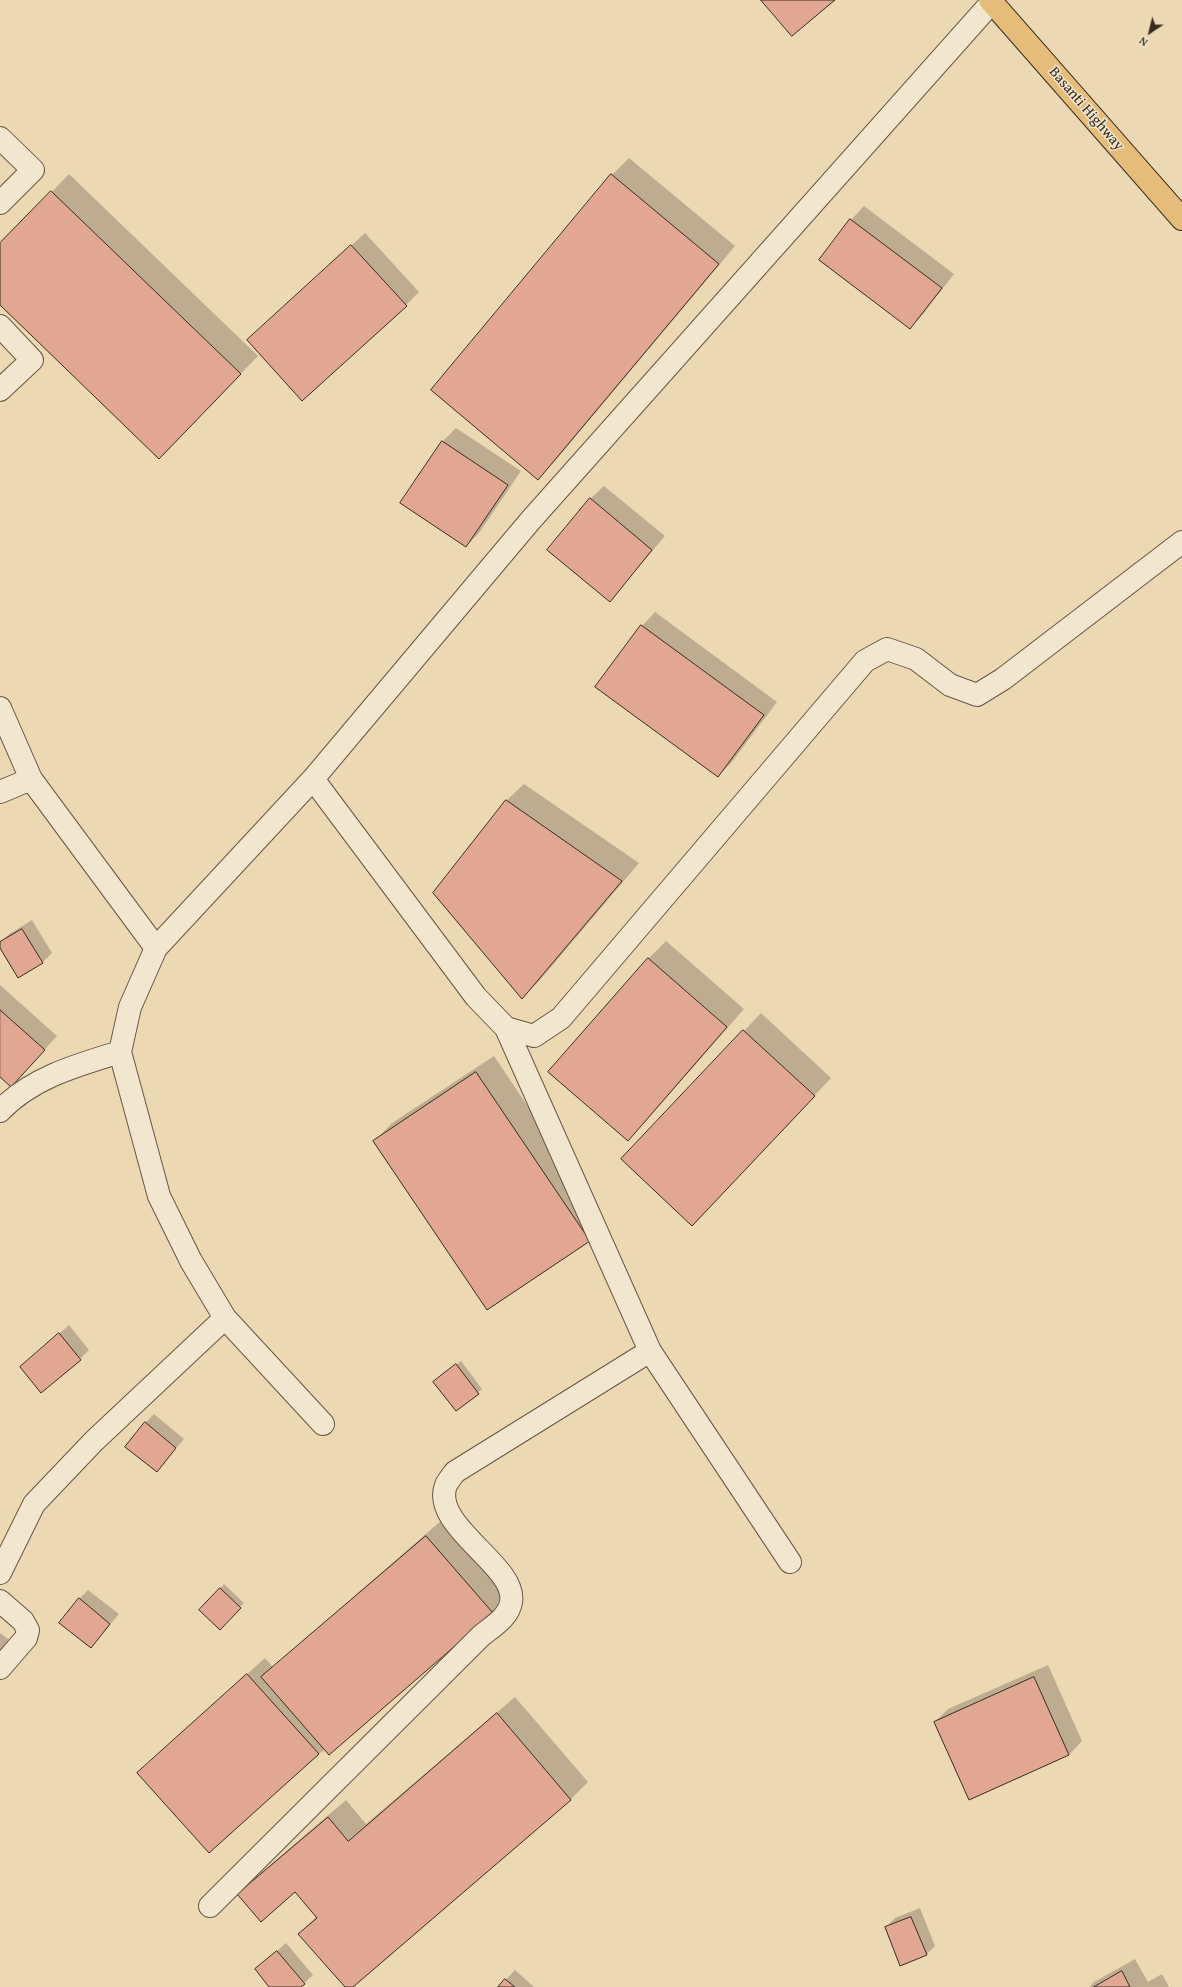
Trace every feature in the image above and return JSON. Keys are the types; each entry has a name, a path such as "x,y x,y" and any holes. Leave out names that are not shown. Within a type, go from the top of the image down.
{"main road":[{"name":"Basanti Highway","path":"991,1 1182,219"}],"street":[{"path":"323,1424 225,1318 190,1261 159,1196 120,1052 130,1007 156,948 313,779 530,521 991,1"},
{"path":"0,138 34,170 0,204"},
{"path":"0,326 32,360 0,390"},
{"path":"506,1028 534,1036 562,1018 865,661 887,648 916,659 950,685 977,695 1003,679 1182,542"},
{"path":"0,708 31,779 156,948"},
{"path":"0,792 31,779"},
{"path":"313,779 476,997 506,1028 650,1351 790,1562"},
{"path":"0,1110 12,1098 43,1079 120,1052"},
{"path":"0,1572 34,1504 94,1441 225,1318"},
{"path":"210,1906 476,1641 506,1614 511,1603 511,1592 505,1580 450,1516 444,1499 446,1485 455,1472 650,1351"},
{"path":"0,1601 23,1621 28,1630 26,1638 0,1668"}],"building":[{"path":"761,0 835,0 792,36"},
{"path":"611,174 719,264 538,480 431,390"},
{"path":"51,191 241,374 159,459 0,305 0,243"},
{"path":"850,219 942,288 910,329 819,260"},
{"path":"351,245 407,306 302,401 247,340"},
{"path":"442,441 508,485 466,547 400,503"},
{"path":"590,498 652,550 610,602 547,550"},
{"path":"641,625 764,715 718,777 595,687"},
{"path":"506,800 622,881 522,999 433,893"},
{"path":"22,929 43,963 18,978 0,948 0,942"},
{"path":"648,958 727,1027 628,1141 548,1072"},
{"path":"0,1010 45,1050 11,1087 0,1077"},
{"path":"743,1030 815,1096 692,1226 621,1159"},
{"path":"476,1072 590,1241 487,1310 373,1141"},
{"path":"59,1333 81,1360 41,1393 20,1367"},
{"path":"456,1364 479,1394 456,1411 433,1382"},
{"path":"145,1422 176,1448 157,1472 125,1447"},
{"path":"426,1536 493,1613 329,1755 261,1677"},
{"path":"220,1588 241,1608 220,1630 199,1610"},
{"path":"79,1598 110,1624 91,1648 59,1623"},
{"path":"247,1674 319,1754 209,1853 137,1773"},
{"path":"1034,1677 1069,1755 969,1800 934,1722"},
{"path":"497,1713 571,1800 353,1987 345,1987 298,1934 317,1918 295,1892 261,1922 237,1894 328,1817 348,1841"},
{"path":"911,1917 927,1955 900,1966 885,1927"},
{"path":"277,1951 305,1984 301,1987 269,1987 255,1969"},
{"path":"1122,1971 1130,1987 1094,1987"},
{"path":"505,1979 515,1987 498,1987"}]}
